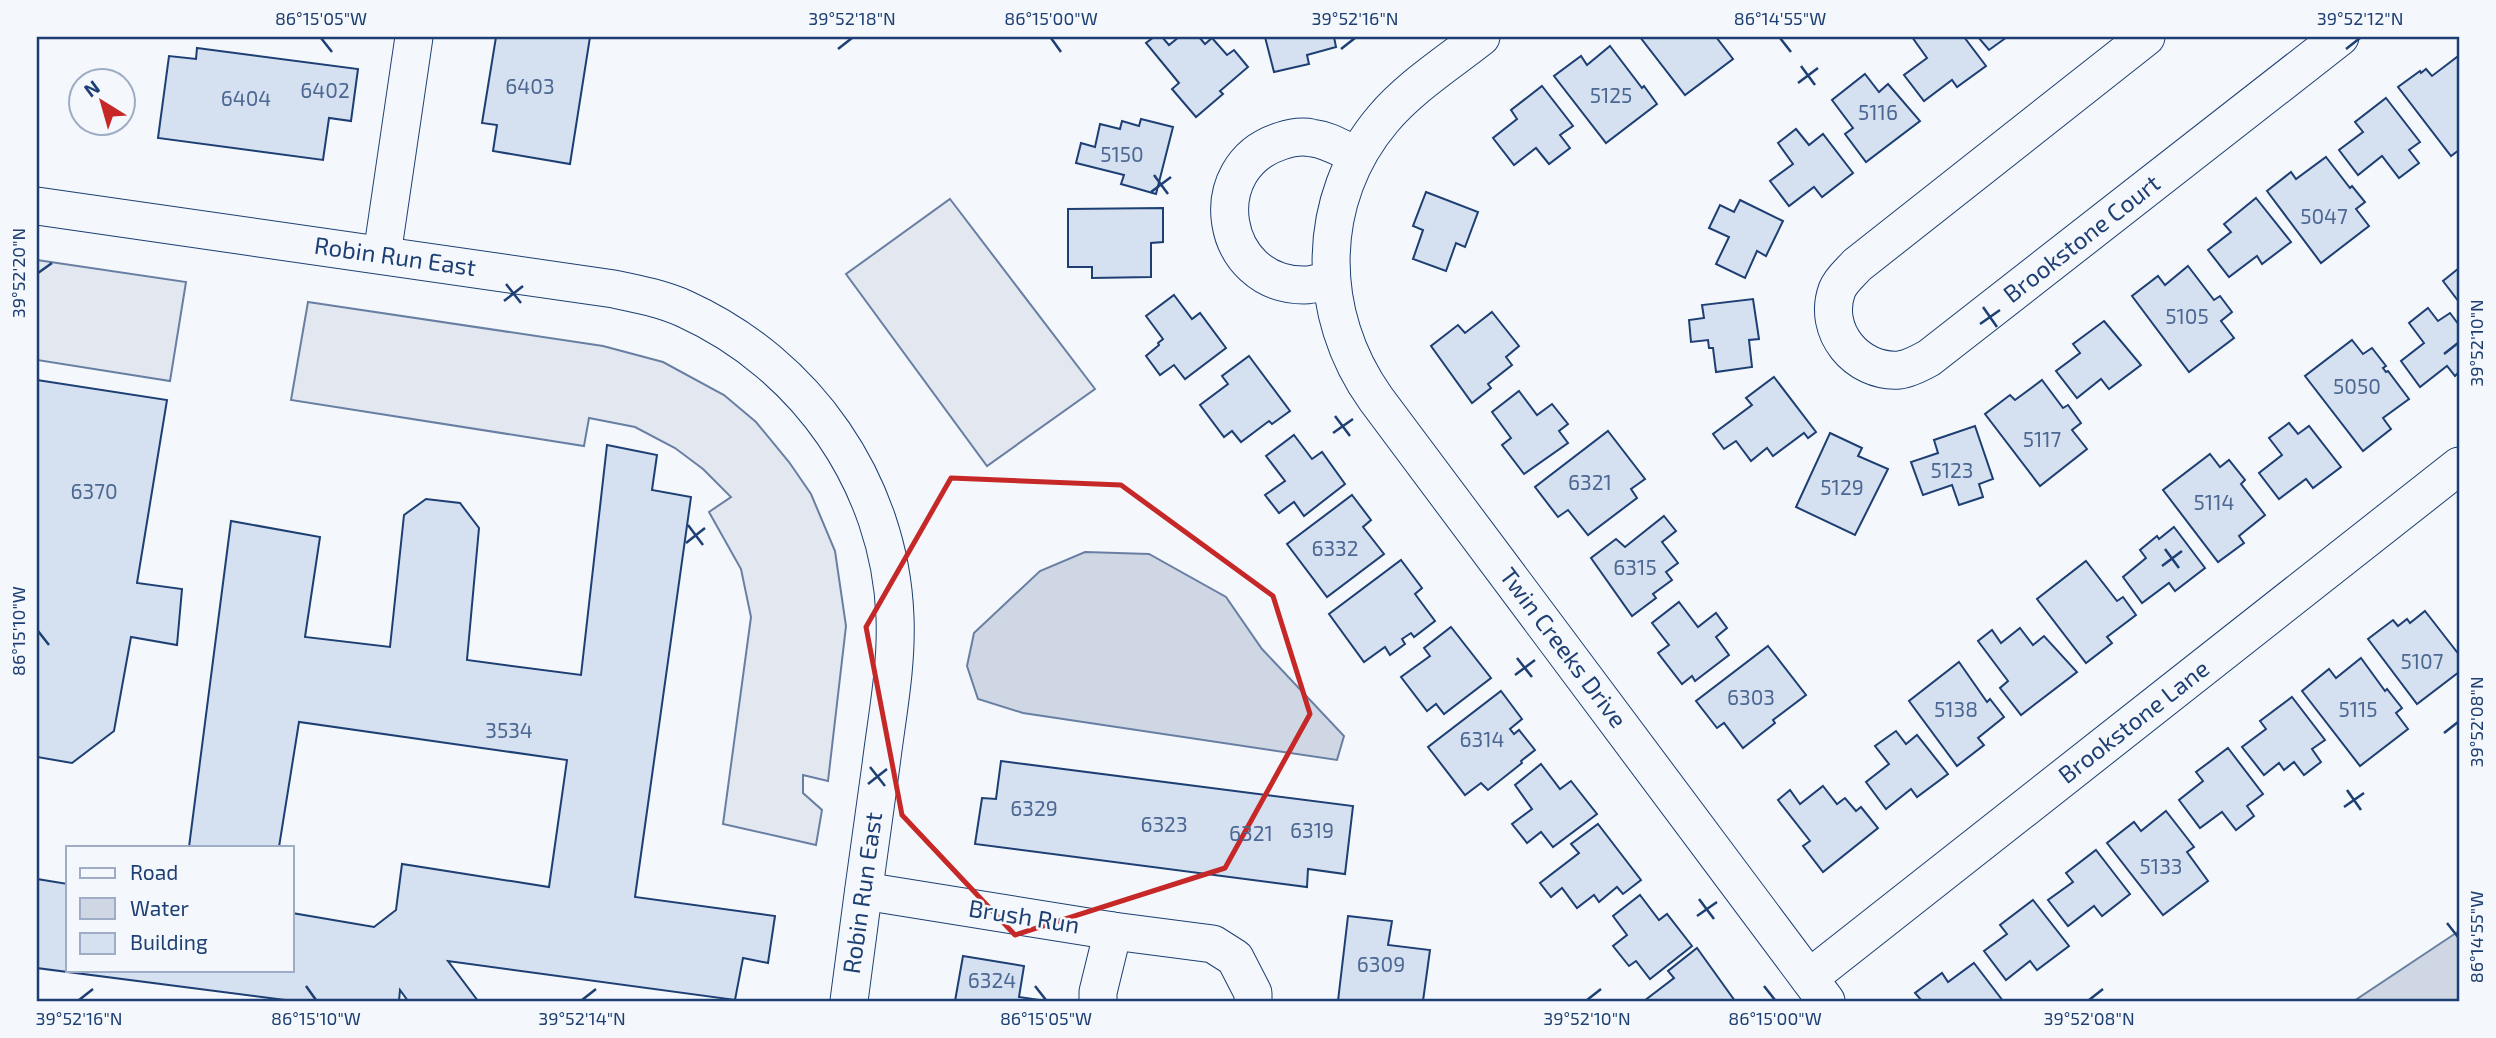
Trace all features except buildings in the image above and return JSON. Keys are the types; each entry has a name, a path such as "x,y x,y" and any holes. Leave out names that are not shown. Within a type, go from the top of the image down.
{"street":[{"path":"382,255 414,37"},
{"name":"Twin Creeks Drive","path":"1480,37 1403,97 1382,120 1349,171 1335,215 1330,280 1345,343 1367,387 1817,990"},
{"name":"Brookstone Court","path":"2147,37 1846,276 1834,303 1835,321 1843,341 1858,359 1871,367 1901,370 1929,358 2340,37"},
{"path":"1330,280 1306,285 1293,284 1274,279 1255,268 1239,250 1232,233 1229,208 1232,191 1250,159 1272,144 1309,137 1333,144 1357,156"},
{"name":"Robin Run East","path":"37,206 614,289 657,299 712,322 762,355 806,396 840,442 864,485 884,543 893,588 895,663 849,1001"},
{"name":"Brookstone Lane","path":"1817,990 2459,466"},
{"name":"Brush Run","path":"864,891 1113,931 1098,1001"},
{"path":"1113,931 1213,944 1235,958 1253,997"}],"highlighted area":[{"path":"951,478 1121,485 1273,596 1310,714 1225,868 1015,935 902,815 866,627"}],"shaded area":[{"path":"950,199 1095,389 987,466 846,274"},
{"path":"37,260 186,282 170,381 37,360"},
{"path":"308,302 603,346 663,362 724,395 756,422 811,494 835,551 846,626 828,781 803,775 803,793 822,810 816,845 723,824 751,617 741,569 709,512 731,497 703,469 675,448 635,427 589,418 584,446 291,400"}],"water":[{"path":"1085,552 1149,554 1226,597 1262,649 1344,736 1337,760 1023,713 978,699 967,666 974,633 1040,571"},
{"path":"2459,931 2459,1001 2354,1001"}]}
